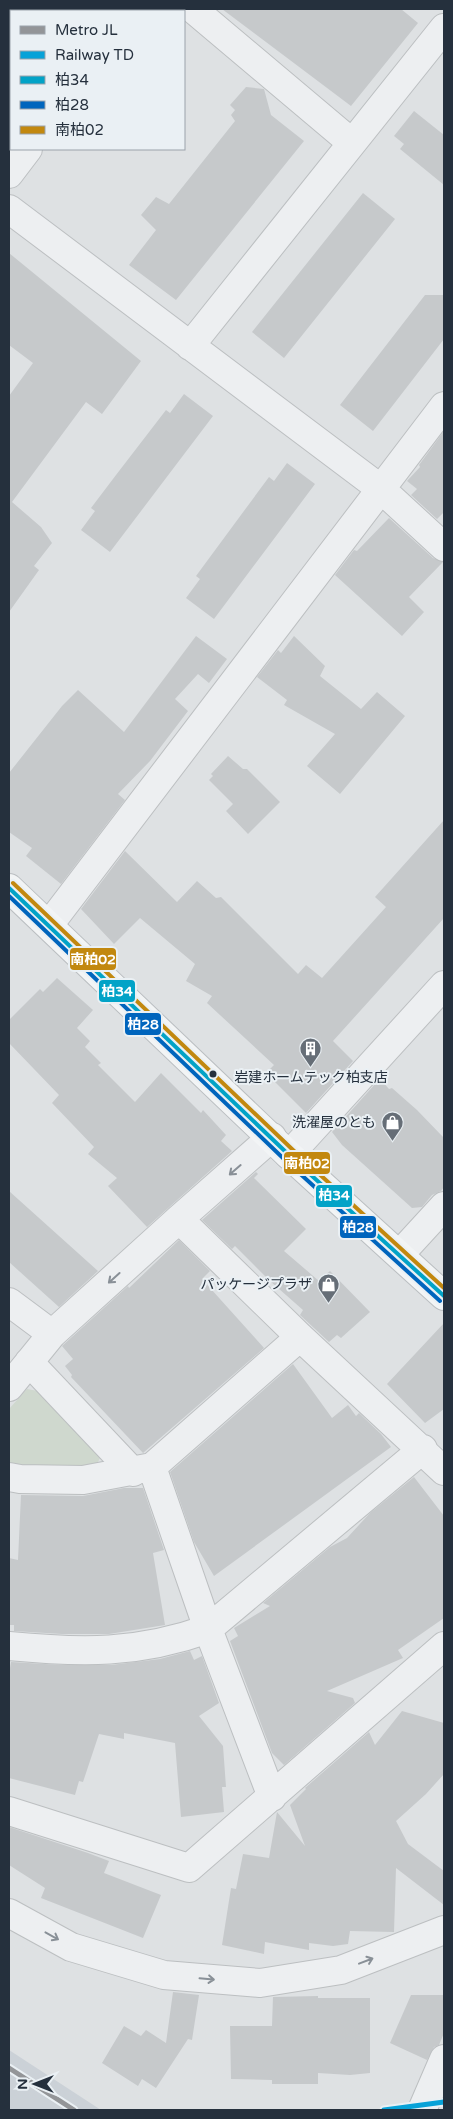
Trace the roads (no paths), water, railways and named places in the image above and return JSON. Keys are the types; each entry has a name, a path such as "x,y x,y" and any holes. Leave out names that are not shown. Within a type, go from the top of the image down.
{"main road":[{"path":"9,888 280,1146 444,1296"}],"street":[{"path":"193,9 352,143"},
{"path":"190,346 444,28"},
{"path":"9,174 27,150"},
{"path":"9,209 381,489 444,547"},
{"path":"49,925 444,406"},
{"path":"9,1387 52,1334 179,1219 280,1146 444,985"},
{"path":"400,1254 444,1206"},
{"path":"179,1219 300,1337 423,1449 444,1471"},
{"path":"9,1302 52,1334"},
{"path":"9,1477 20,1479 83,1480 142,1470 300,1337"},
{"path":"29,1362 142,1470 208,1629 272,1797"},
{"path":"9,1646 53,1651 122,1650 179,1639 208,1629 423,1449"},
{"path":"9,1811 189,1868 444,1646"},
{"path":"9,1913 71,1947 164,1975 260,1983 341,1970 444,1930"},
{"path":"422,2110 444,2059"}],"metro line":[{"name":"JL","path":"9,2068 74,2110"}],"rail line":[{"name":"TD","path":"384,2110 444,2102"}],"place":[{"name":"岩建ホームテック柏支店","path":"311,1068"},
{"name":"洗濯屋のとも","path":"392,1141"},
{"name":"パッケージプラザ","path":"328,1303"}]}
